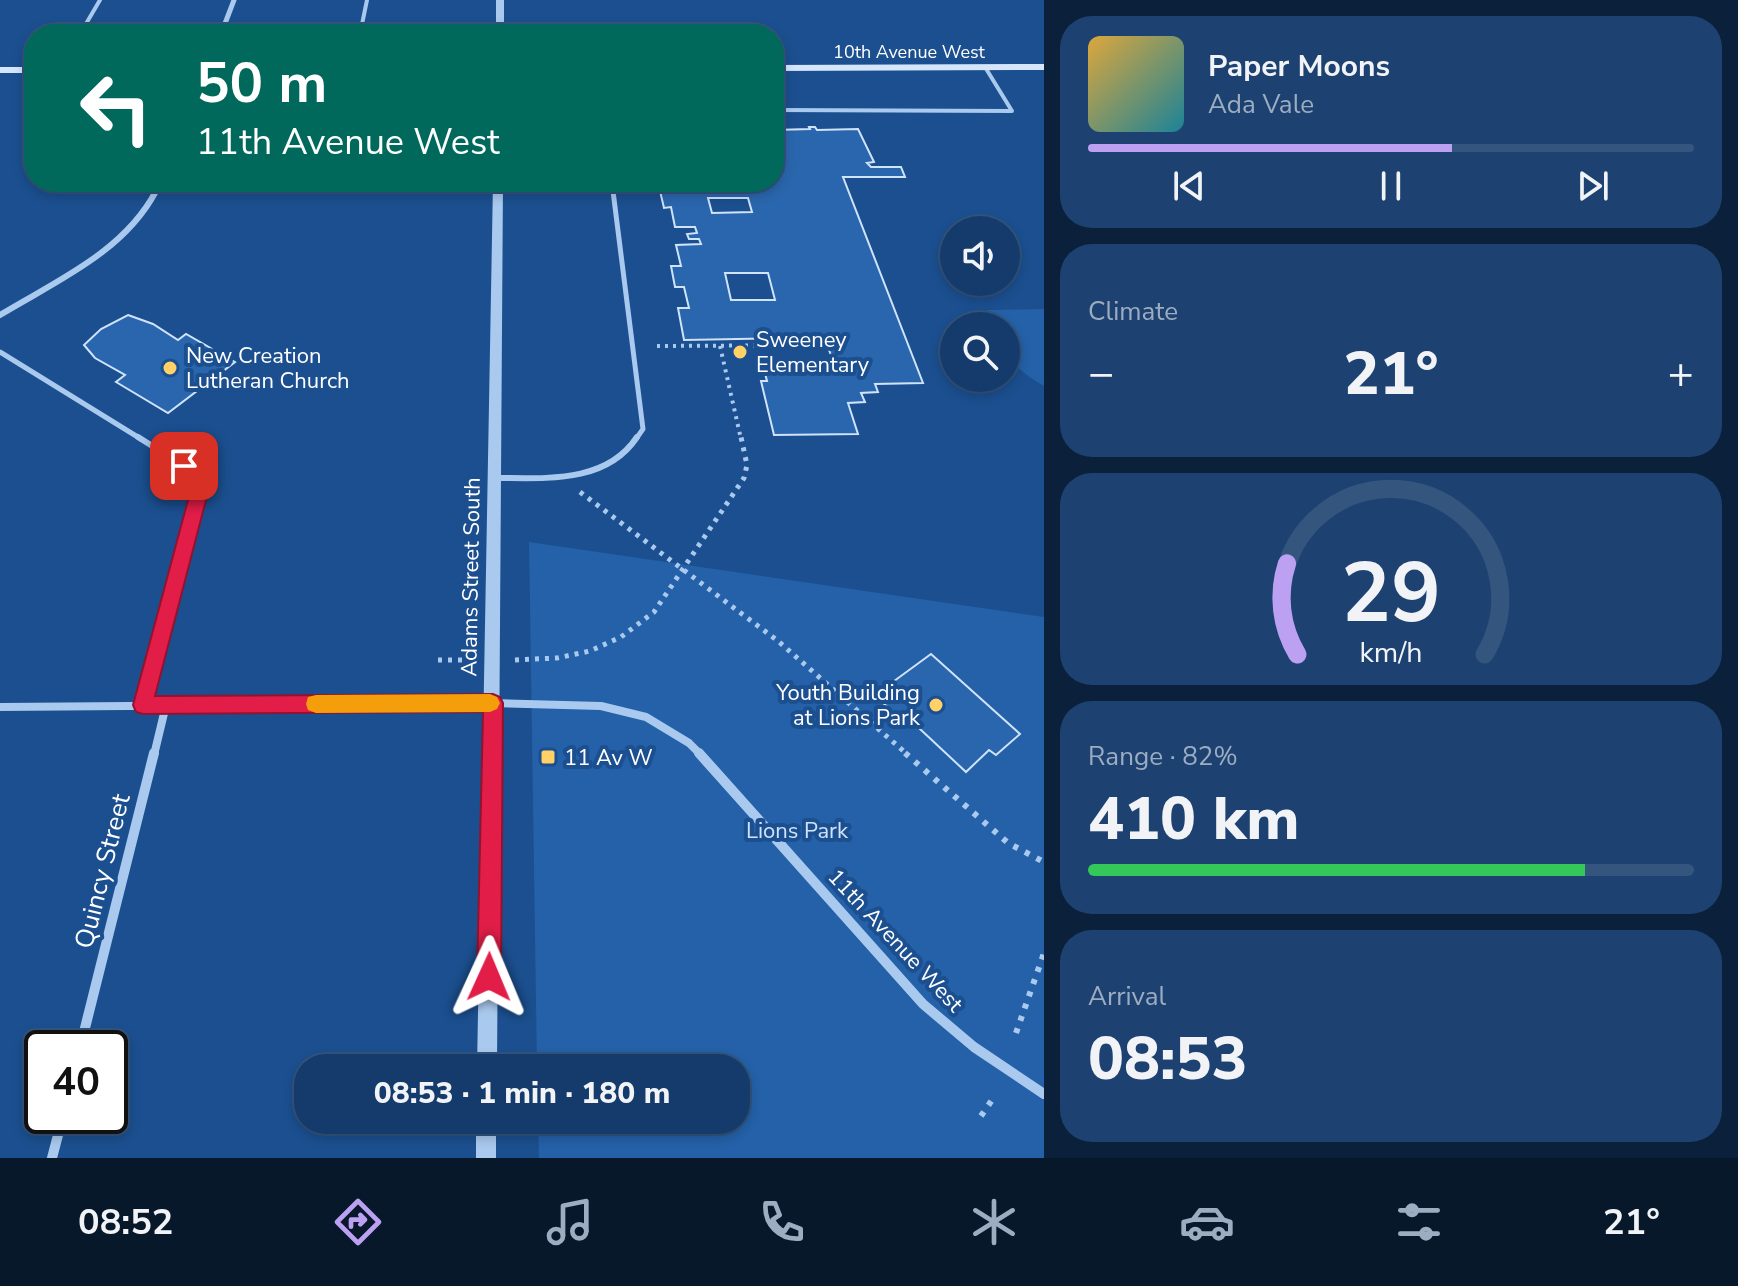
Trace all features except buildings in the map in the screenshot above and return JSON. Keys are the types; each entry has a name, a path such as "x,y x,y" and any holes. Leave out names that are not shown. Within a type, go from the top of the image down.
{"main road":[{"name":"10th Avenue West","path":"784,68 1044,67"},
{"path":"0,70 24,70"}],"street":[{"path":"225,24 234,0"},
{"path":"500,0 500,24"},
{"path":"0,315 111,246 157,192"},
{"name":"Adams Street South","path":"487,1054 498,192"},
{"name":"11th Avenue West","path":"0,707 493,703 601,706 646,717 689,743 712,766 923,1004 974,1047 1044,1094"},
{"name":"Quincy Street","path":"85,1030 166,705"},
{"path":"52,1158 58,1134"},
{"path":"486,1134 486,1158"}],"lane":[{"path":"86,24 100,0"},
{"path":"362,24 367,0"},
{"path":"784,110 1012,111 985,67"},
{"path":"495,478 576,477 592,473 626,454 643,429 614,192"},
{"path":"0,352 184,466 198,486 143,705"}],"path":[{"path":"657,346 837,345"},
{"path":"438,660 575,656 616,642 654,612 746,471 720,346"},
{"path":"580,492 684,568 847,699 1008,843 1044,862"},
{"path":"1016,1033 1044,953"},
{"path":"981,1116 992,1100"}],"green space":[{"path":"1044,309 1044,386 1020,370 1020,312 987,310"},
{"name":"Lions Park","path":"529,542 1044,617 1044,1158 539,1158 538,1134 750,1134 750,1054 537,1054"}],"slow traffic":[{"path":"316,704 490,703"}],"place":[{"name":"Sweeney Elementary","path":"740,352"},
{"name":"New Creation Lutheran Church","path":"170,368"},
{"name":"Youth Building at Lions Park","path":"936,705"},
{"name":"11 Av W","path":"548,757"}],"route":[{"path":"184,466 198,486 197,500 143,705 493,703 489,977"}]}
